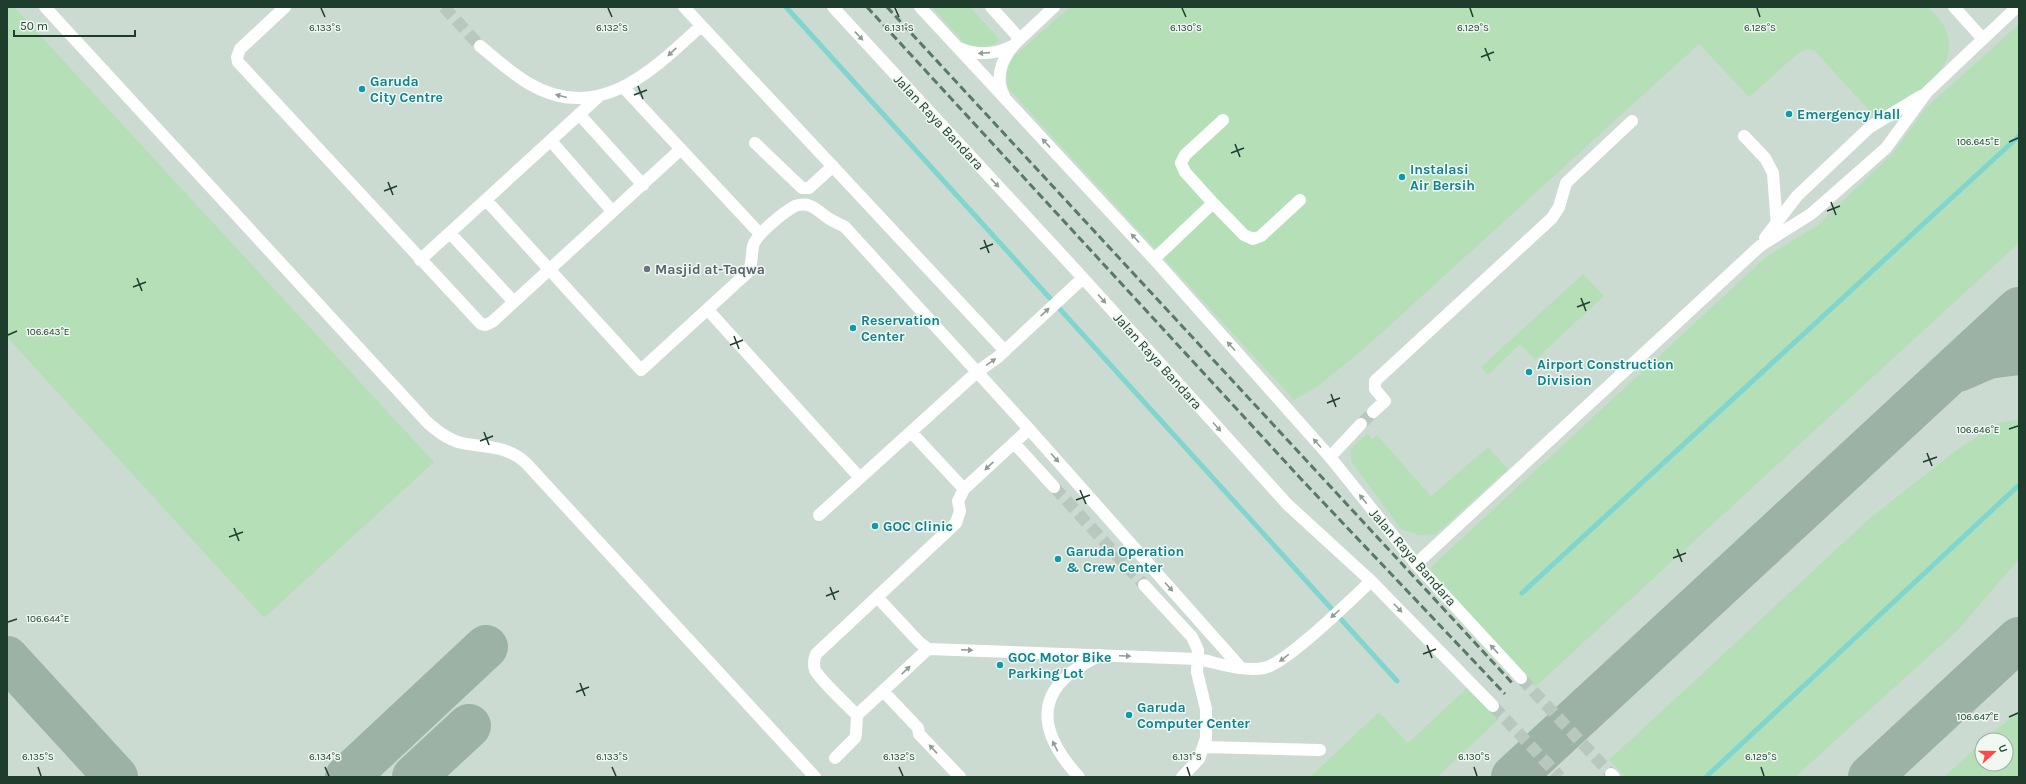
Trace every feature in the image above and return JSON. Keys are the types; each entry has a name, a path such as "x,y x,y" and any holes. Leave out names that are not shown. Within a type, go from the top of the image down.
{"street":[{"path":"45,7 427,422 434,429 452,440 461,443 504,449 516,455 526,463 815,777"},
{"path":"285,7 240,48 237,57 238,62 420,260 481,324 489,324 681,149"},
{"path":"684,7 1005,351"},
{"name":"Jalan Raya Bandara","path":"833,7 1083,278 1287,504 1371,580 1493,706"},
{"name":"Jalan Raya Bandara","path":"920,7 1154,259 1330,457 1416,564 1521,678"},
{"path":"991,7 1016,42"},
{"path":"1005,99 999,86 999,78 1003,60 1016,42 1054,7"},
{"path":"1954,7 1983,38"},
{"path":"1777,229 1811,214 1886,148 1927,92 2017,7"},
{"path":"480,46 528,83 545,92 570,98 586,99 613,92 658,65 701,26"},
{"path":"957,47 982,54 998,52 1016,42"},
{"path":"623,86 760,234"},
{"path":"1416,564 1760,246 1777,229 1797,196 1870,127 1927,92"},
{"path":"420,260 599,96"},
{"path":"579,114 643,185"},
{"path":"1223,120 1185,155 1181,163 1184,172 1213,203 1244,235 1253,239 1261,236 1300,200"},
{"path":"1373,412 1386,401 1375,389 1375,381 1552,218 1559,207 1566,183 1632,121"},
{"path":"1744,136 1765,158 1773,173 1777,229"},
{"path":"551,141 612,211"},
{"path":"756,143 802,188 811,186 833,166"},
{"path":"486,200 641,370 708,310 750,269 753,246 760,234 795,206 802,204 815,206 829,218 845,227 1029,429 1241,668"},
{"path":"1154,259 1213,203"},
{"path":"450,233 513,301"},
{"path":"819,515 977,372 1005,351 1022,333 1083,278"},
{"path":"708,310 860,478"},
{"path":"1330,457 1361,424"},
{"path":"857,715 818,673 814,664 816,654 956,523 960,511 958,501 964,490 1029,429"},
{"path":"911,432 964,490"},
{"path":"1014,443 1054,487"},
{"path":"877,597 918,642 928,649 1198,659 1241,668 1256,669 1273,666 1314,633 1371,580"},
{"path":"1144,585 1195,641 1198,659 1198,681 1208,723 1204,747 1199,759 1182,777"},
{"path":"835,758 855,738 857,715 928,649"},
{"path":"1078,777 1056,749 1050,734 1048,709 1051,698 1065,677 1100,655"},
{"path":"883,691 918,728 919,734 960,777"},
{"path":"1204,747 1320,750"}],"shaded area":[{"path":"7,7 2019,7 2019,777 7,777"}],"green space":[{"path":"7,7 14,7 434,462 264,618 7,337"},
{"path":"932,7 970,7 1000,40 991,46 970,49"},
{"path":"1070,7 1928,7 1942,23 1949,40 1948,55 1942,68 1932,81 1904,102 1876,118 1815,51 1809,49 1801,51 1749,97 1699,44 1365,348 1318,386 1294,400 1007,87 1007,68 1014,56"},
{"path":"2019,24 2019,243 1535,687 1432,577 1429,571 1431,567 1766,257 1818,225 1894,152 1926,108"},
{"path":"1583,274 1604,296 1535,360 1520,344 1488,375 1481,367"},
{"path":"2019,420 2019,559 1958,630 1795,777 1625,777 1609,760 1871,517 1958,449 2002,422"},
{"path":"1367,433 1372,439 1377,435 1431,496 1488,447 1508,469 1436,534 1419,535 1401,529 1351,461 1351,449"},
{"path":"1468,687 1499,719 1437,777 1310,777 1379,712 1408,743"},
{"path":"2019,711 2019,777 1944,777 1974,749 1974,772 2014,772 2014,732 1994,732"}],"waterway":[{"path":"786,7 1397,681"},
{"path":"1522,593 2019,136"},
{"path":"1706,777 2019,485"}],"taxiway":[{"path":"1513,777 2019,309"},
{"path":"1958,370 1988,357 2019,353"},
{"path":"1870,777 2019,639"},
{"path":"347,777 486,647"},
{"path":"7,658 116,777"},
{"path":"414,777 469,726"}],"tunnel":[{"path":"444,7 480,46"},
{"path":"1361,424 1373,412"},
{"path":"1054,487 1144,585"},
{"path":"1521,678 1611,774"},
{"path":"1493,706 1560,777"}],"railway":[{"path":"867,7 1302,480 1505,694"},
{"path":"887,7 1514,685"}],"place":[{"name":"Garuda City Centre","path":"362,89"},
{"name":"Emergency Hall","path":"1789,114"},
{"name":"Instalasi Air Bersih","path":"1402,177"},
{"name":"Masjid at-Taqwa","path":"647,269"},
{"name":"Reservation Center","path":"853,328"},
{"name":"Airport Construction Division","path":"1529,372"},
{"name":"GOC Clinic","path":"875,526"},
{"name":"Garuda Operation & Crew Center","path":"1058,559"},
{"name":"GOC Motor Bike Parking Lot","path":"1000,665"},
{"name":"Garuda Computer Center","path":"1129,715"}]}
